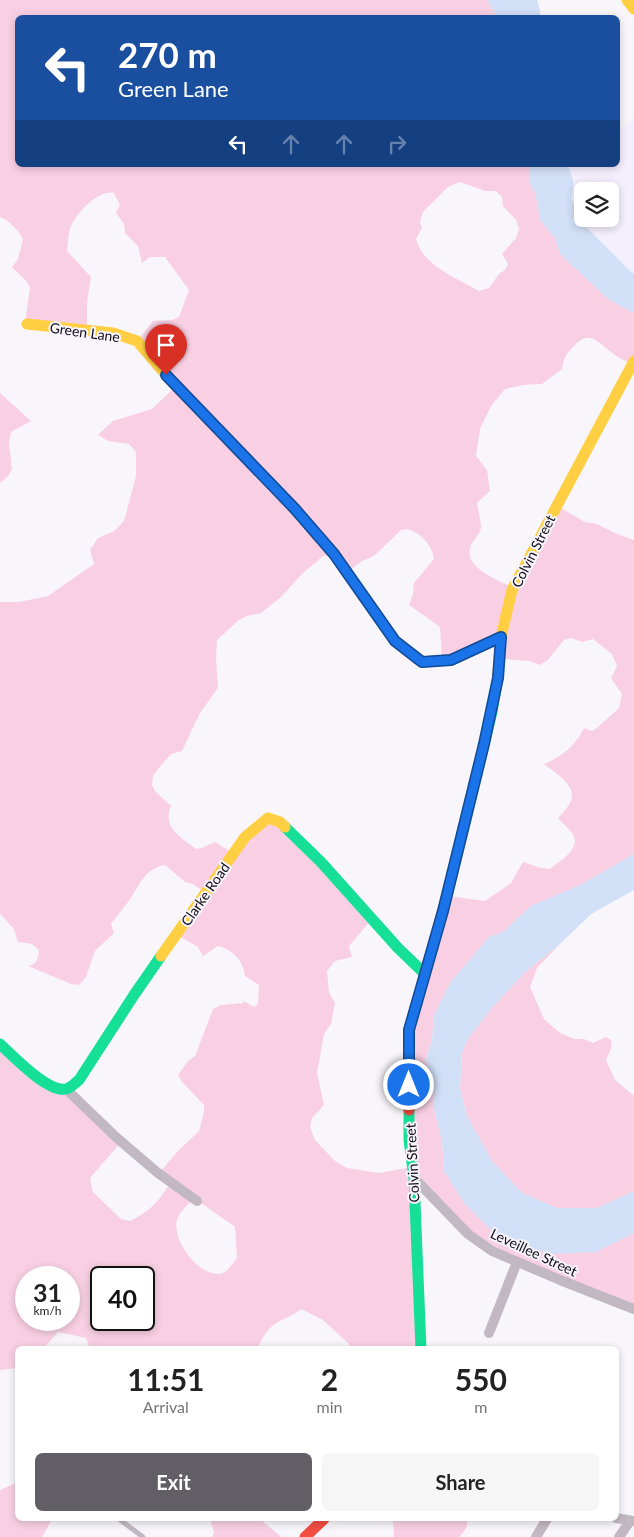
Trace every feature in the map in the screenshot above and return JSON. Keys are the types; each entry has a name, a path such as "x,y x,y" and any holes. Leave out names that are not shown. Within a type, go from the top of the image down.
{"street":[{"path":"627,0 634,9"},
{"name":"Green Lane","path":"27,324 113,333 137,341 166,375 295,509 334,554 395,641 422,662 451,660 501,637"},
{"name":"Colvin Street","path":"420,1346 414,1178 409,1140 409,1030 443,911 492,712 498,678 501,637 512,590 634,361"},
{"name":"Clarke Road","path":"66,1089 79,1080 134,995 245,836 268,818 280,822 424,974"},
{"path":"0,1044 37,1077 56,1089 66,1089 117,1138 197,1201"},
{"name":"Leveillee Street","path":"414,1178 468,1234 492,1251 634,1309"},
{"path":"489,1333 517,1262"},
{"path":"619,1519 632,1521 619,1537"},
{"path":"305,1537 322,1521"},
{"path":"536,1537 546,1521"}],"lane":[{"path":"122,1521 144,1537"}],"shaded area":[{"path":"0,0 487,0 496,15 15,15 15,167 530,167 530,183 536,195 540,220 555,238 560,254 608,299 634,313 634,363 631,364 618,357 592,338 583,339 568,353 562,369 542,384 523,385 505,389 491,406 480,429 476,456 487,470 490,491 477,503 481,527 471,545 470,555 472,562 477,568 513,587 559,507 585,522 597,524 634,540 634,854 580,885 531,906 503,932 489,937 450,983 434,1015 432,1040 426,1060 433,1085 434,1109 442,1140 444,1171 596,1252 634,1233 634,1308 492,1250 420,1183 422,1346 349,1346 323,1320 301,1309 272,1326 259,1346 89,1346 86,1338 58,1332 46,1346 15,1346 15,1368 0,1370 0,1042 41,1079 68,1089 123,1140 90,1178 93,1192 121,1219 130,1221 154,1205 162,1195 171,1182 160,1172 199,1131 204,1105 182,1082 178,1075 188,1061 195,1056 213,1009 221,1005 244,1003 242,1000 254,1007 258,1004 259,985 245,976 240,961 233,953 218,946 203,956 198,947 179,936 205,893 193,884 185,882 165,865 148,873 111,924 114,933 95,951 86,977 79,985 71,984 28,966 36,961 39,950 32,944 18,942 14,929 0,914 0,602 19,602 48,596 94,564 90,550 98,538 114,531 124,521 136,476 136,452 129,444 108,441 98,435 113,421 152,409 176,386 138,340 153,321 172,320 179,317 189,290 165,257 150,257 142,263 138,246 125,233 124,224 116,213 120,205 114,193 102,194 84,207 75,219 69,234 67,251 91,277 87,301 87,330 25,323 30,288 27,282 12,267 18,259 23,239 13,226 0,217","holes":["460,182 485,191 496,191 502,197 503,206 516,220 519,229 516,238 502,254 508,264 505,270 499,274 489,288 479,291 433,264 425,256 416,239 422,228 420,222 423,212 448,187","408,529 418,534 429,545 434,559 414,583 409,605 440,627 442,659 502,643 502,659 530,661 539,665 547,661 564,640 571,638 582,642 593,639 612,654 617,666 611,678 622,694 619,708 597,728 592,731 584,728 568,750 544,764 564,780 571,791 570,803 558,818 575,839 575,844 569,854 550,869 523,862 511,883 485,901 449,896 409,1055 412,1167 379,1173 347,1168 336,1162 315,1140 310,1127 312,1118 324,1105 317,1073 324,1034 331,1024 335,1003 329,992 327,971 335,961 352,957 349,946 372,919 273,818 233,853 215,842 196,849 174,831 169,820 171,806 155,791 152,785 153,775 171,754 182,751 200,713 218,688 217,640 239,620 261,613 281,597 302,574 323,556 335,555 350,570 362,561 374,556 401,530","194,1198 235,1227 237,1258 228,1269 220,1274 201,1268 187,1254 176,1228 178,1217"]},
{"path":"634,116 634,288 578,236 570,224 567,213 574,187 573,177 568,167 620,167 620,129 626,126"},
{"path":"0,391 31,421 11,432 9,443 12,469 8,476 0,483"},
{"path":"561,943 537,968 530,987 544,1019 560,1033 575,1039 584,1039 593,1043 606,1037 611,1040 612,1046 606,1060 615,1080 634,1096 634,1191 597,1208 557,1208 522,1193 492,1161 467,1116 460,1089 462,1053 467,1040 491,1009 524,973"},
{"path":"15,1483 15,1521 51,1521 42,1537 0,1537 0,1490"},
{"path":"211,1521 262,1521 281,1537 212,1537 214,1532"},
{"path":"393,1521 467,1521 466,1529 459,1537 394,1537"}],"water":[{"path":"487,0 537,0 540,10 540,15 496,15"},
{"path":"530,167 568,167 573,183 573,191 567,212 570,222 584,242 634,288 634,313 608,299 560,254 555,238 540,220 536,195 530,183"},
{"path":"634,854 634,890 591,914 561,943 524,973 491,1009 467,1040 462,1053 460,1089 467,1116 492,1161 522,1193 557,1208 597,1208 634,1191 634,1233 596,1252 556,1254 505,1244 464,1203 444,1171 442,1140 434,1109 433,1085 426,1060 432,1040 434,1015 450,983 489,937 503,932 531,906 580,885"}],"waterway":[{"path":"549,167 551,181 576,231 625,280 634,285"}],"traffic: fast":[{"path":"243,455 295,509 334,554 395,641 422,662 451,660 501,637"},
{"path":"446,899 492,712 497,682"},
{"path":"285,827 321,862 398,948 425,974"},
{"path":"0,1044 41,1080 59,1089 70,1088 79,1080 161,956"},
{"path":"409,1110 409,1140 414,1178 421,1346"}],"traffic: slow":[{"path":"627,0 634,9"},
{"path":"27,324 113,333 137,341 166,375 243,455"},
{"path":"497,682 501,637 512,590 634,361"},
{"path":"161,956 245,837 268,818 280,822 285,827"}],"traffic: jam":[{"path":"409,1110 409,1030 446,899"},
{"path":"305,1537 322,1521"}],"route":[{"path":"166,375 295,509 334,554 395,641 408,652 422,662 451,660 501,637 498,678 492,712 443,911 409,1030 409,1085"}]}
